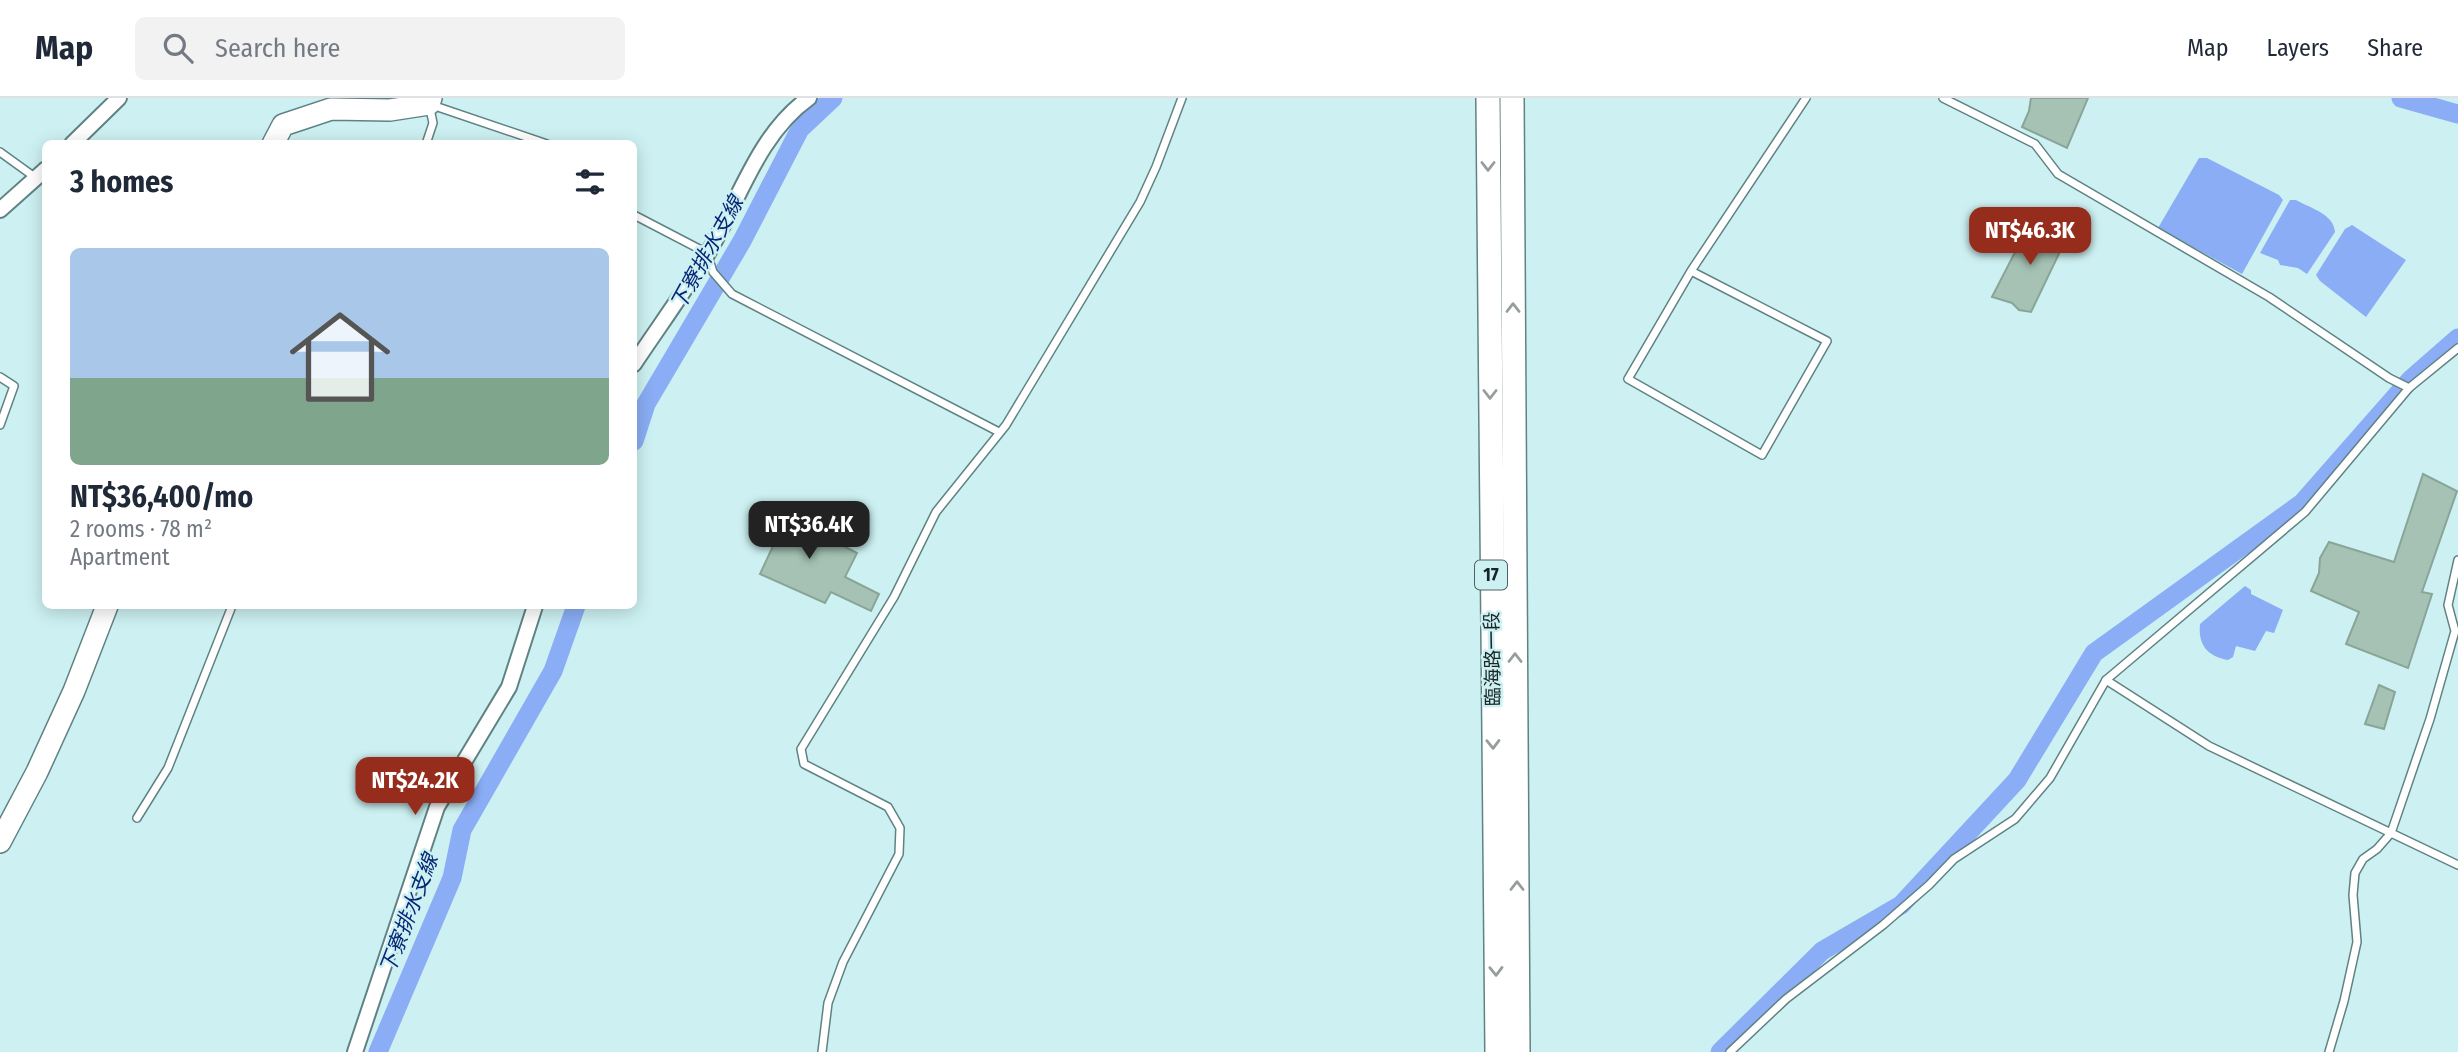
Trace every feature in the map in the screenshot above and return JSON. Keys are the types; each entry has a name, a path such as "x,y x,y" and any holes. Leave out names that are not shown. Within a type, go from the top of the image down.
{"main road":[{"name":"臨海路一段","path":"1488,98 1497,1052"},
{"name":"臨海路一段","path":"1512,98 1518,1052"}],"street":[{"path":"76,140 119,98"},
{"path":"637,360 708,253 766,144 792,110 809,98"},
{"path":"275,140 283,125 331,109 390,110 430,101"},
{"path":"0,210 41,174"},
{"path":"0,842 37,772 74,691 106,609"},
{"path":"355,1052 437,807 509,687 534,609"}],"lane":[{"path":"822,1052 828,1003 843,962 899,854 900,828 888,807 804,764 801,749 894,597 936,512 999,432 1140,202 1182,98"},
{"path":"1691,271 1827,341 1762,455 1628,379 1691,271 1806,98"},
{"path":"1943,98 2035,144 2058,174 2269,297 2389,378 2409,387"},
{"path":"427,140 433,123 430,101 536,140"},
{"path":"0,152 41,174"},
{"path":"637,217 708,253 713,272 732,294 999,432"},
{"path":"1730,1052 1786,999 1884,925 1929,886 1954,859 2015,819 2050,778 2106,680 2305,512 2409,387 2458,348"},
{"path":"0,377 14,386 0,425"},
{"path":"2329,1052 2357,942 2353,895 2355,873 2363,859 2391,833 2430,719 2455,631 2448,605 2458,560"},
{"path":"137,818 168,768 231,609"},
{"path":"2106,680 2209,747 2458,865"}],"water":[{"path":"2199,158 2207,158 2279,195 2283,200 2242,274 2158,228"},
{"path":"2290,200 2296,200 2320,212 2334,226 2335,232 2307,274 2298,268 2280,265 2278,260 2260,253"},
{"path":"2352,225 2406,260 2366,317 2316,275 2345,229"},
{"path":"2245,586 2251,590 2251,594 2283,610 2274,633 2266,631 2255,651 2236,646 2233,657 2228,660 2214,656 2202,644 2200,624"}],"building":[{"path":"2031,98 2088,98 2067,148 2022,127"},
{"path":"2032,219 2067,237 2031,312 2019,310 2012,303 1992,297"},
{"path":"2423,474 2457,491 2422,592 2432,594 2408,668 2346,644 2359,612 2311,591 2319,573 2320,558 2329,542 2394,562"},
{"path":"767,506 857,553 845,577 879,594 871,611 831,592 825,603 760,574 774,544 753,534"},
{"path":"2379,685 2395,692 2384,729 2365,724"}],"waterway":[{"name":"下寮排水支線","path":"637,432 646,404 742,241 800,129 833,98"},
{"path":"2401,98 2458,114"},
{"path":"1720,1052 1822,951 1901,905 2017,780 2094,653 2302,503 2410,380 2458,338"},
{"name":"下寮排水支線","path":"378,1052 452,878 462,830 553,671 575,609"}]}
